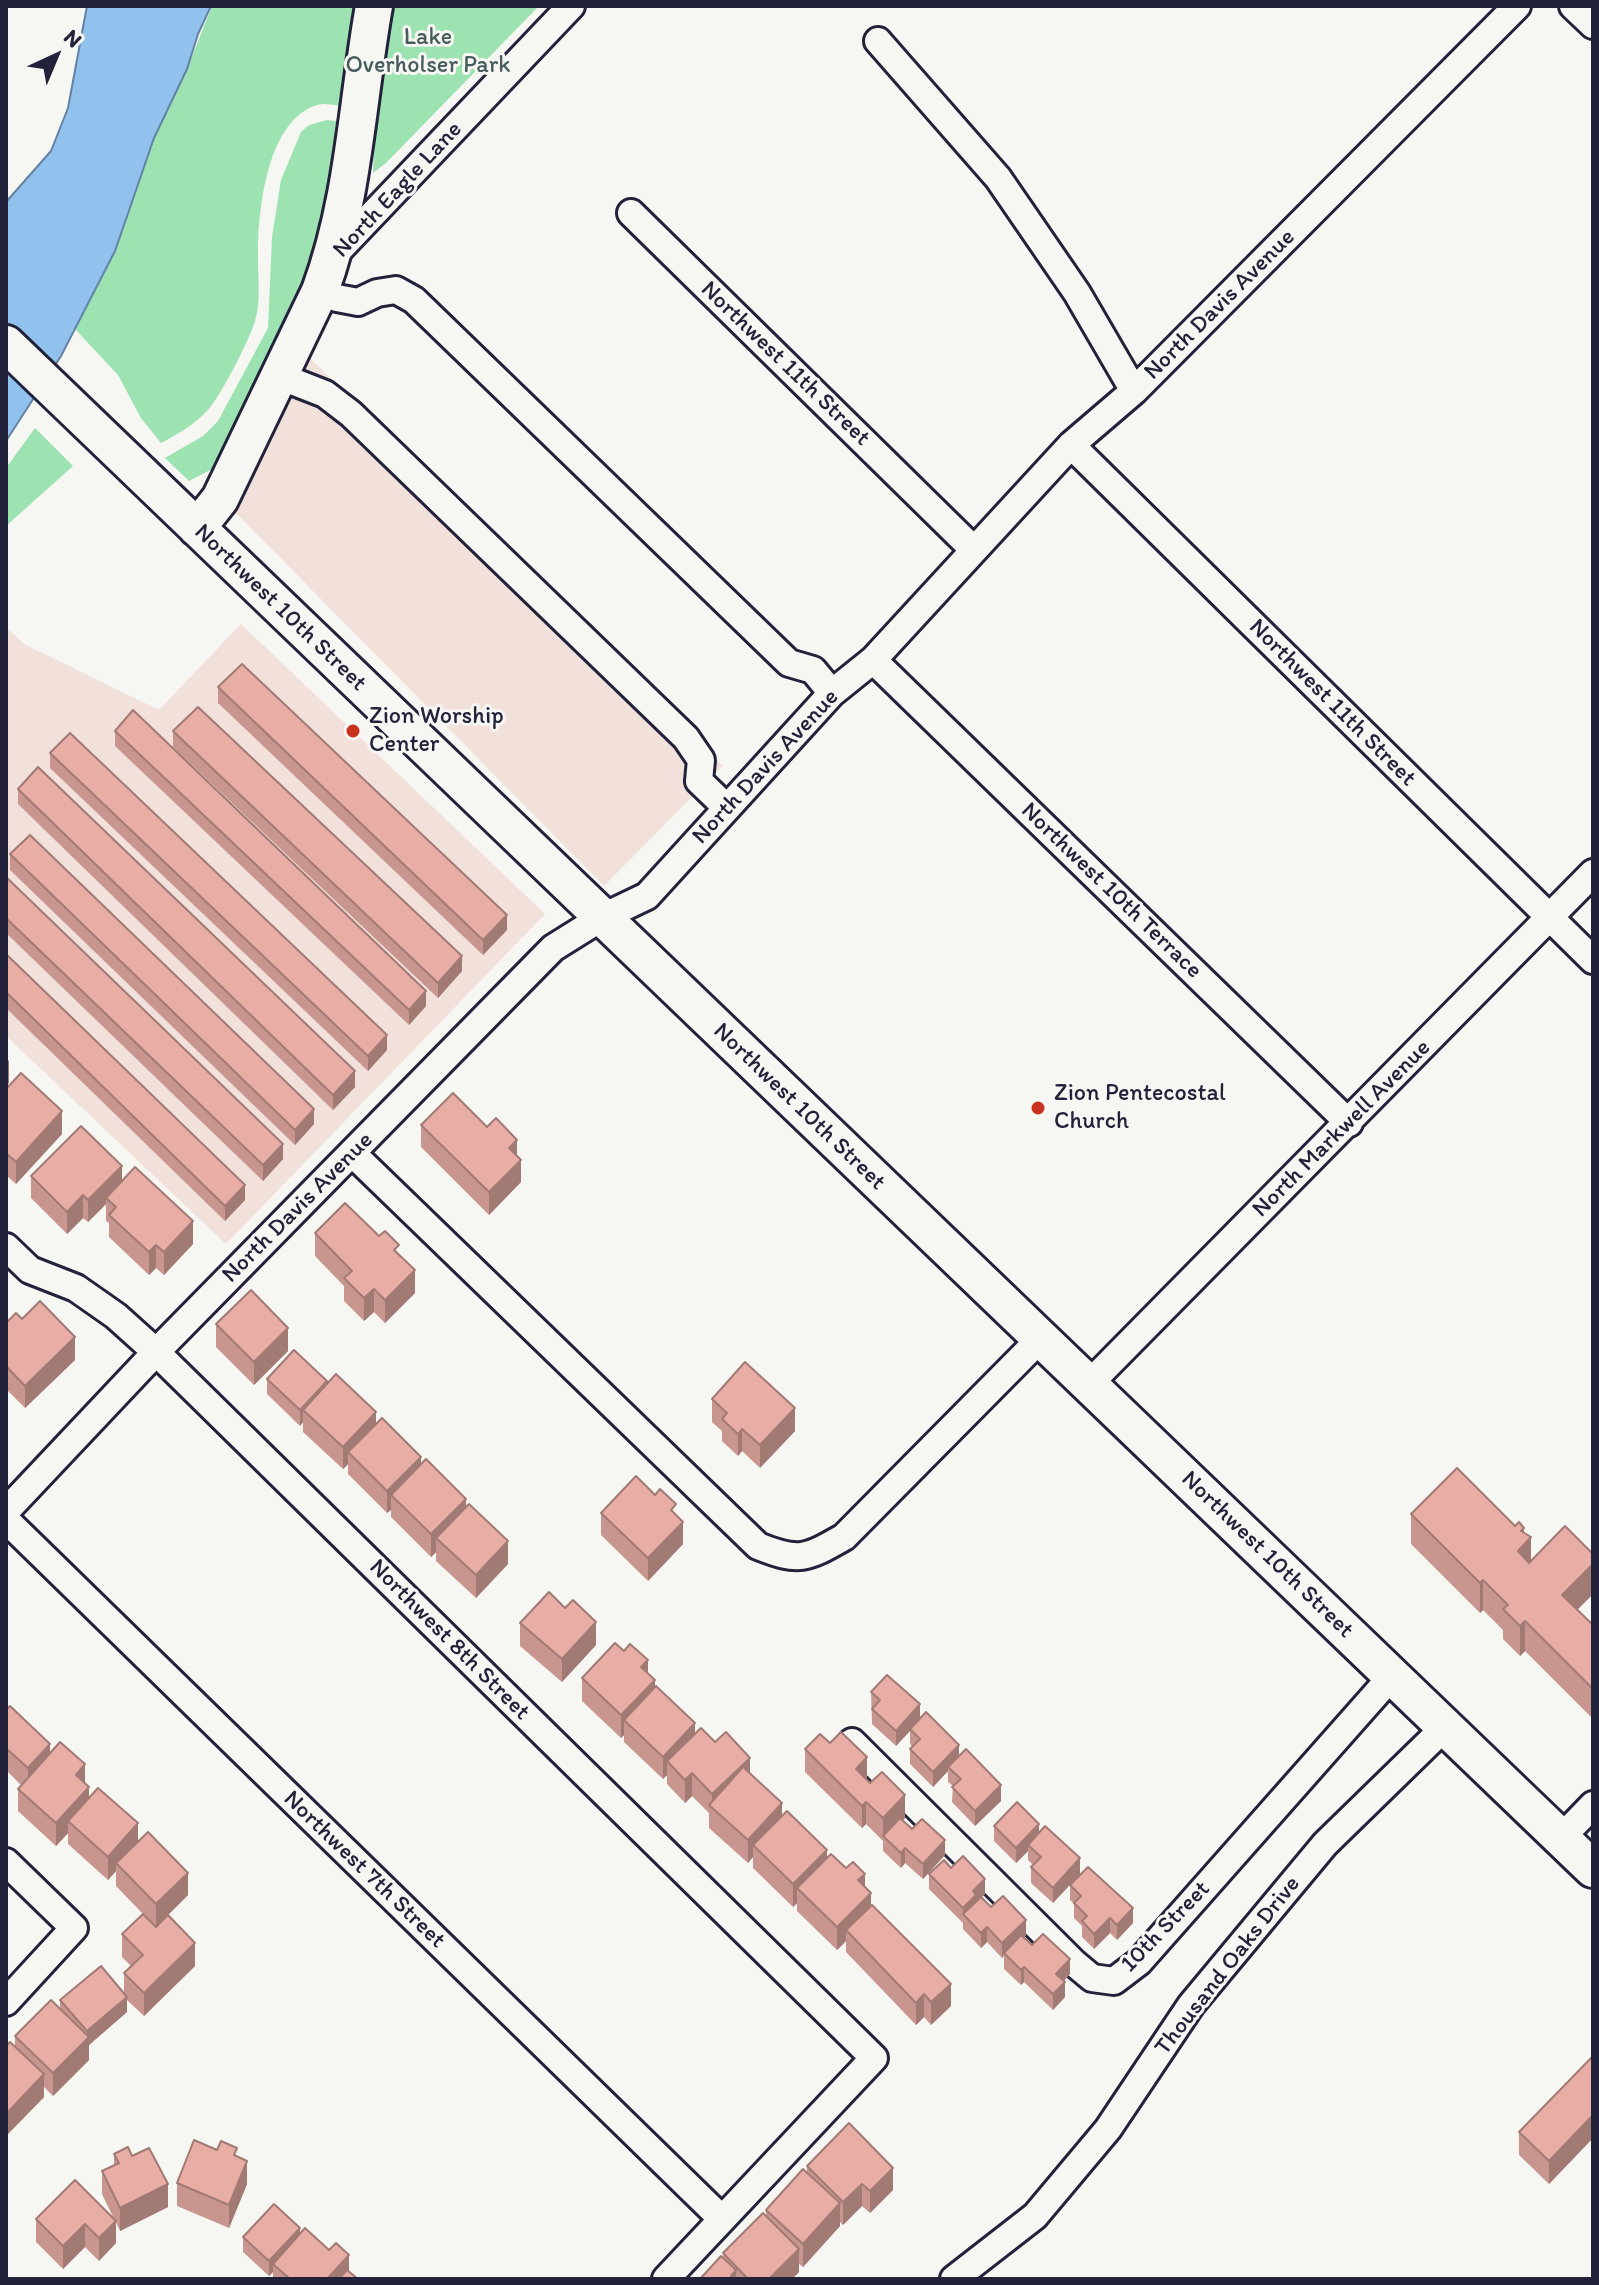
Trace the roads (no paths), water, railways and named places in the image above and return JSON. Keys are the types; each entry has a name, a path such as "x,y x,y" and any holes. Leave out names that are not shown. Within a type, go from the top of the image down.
{"main road":[{"path":"333,256 347,197 374,6"},
{"name":"North Eagle Lane","path":"197,528 220,499 320,291 333,256"},
{"name":"Northwest 10th Street","path":"6,344 1593,1869"}],"street":[{"name":"North Eagle Lane","path":"333,256 571,6"},
{"name":"North Davis Avenue","path":"6,1511 156,1352 553,948 601,918 647,896 832,693 873,660 1071,445 1134,391 1517,6"},
{"path":"1573,6 1593,25"},
{"path":"878,41 998,178 1077,293 1134,391"},
{"name":"Northwest 11th Street","path":"631,213 973,549"},
{"path":"320,291 358,302 377,293 396,290 414,300 789,663 813,670 832,693"},
{"path":"279,376 325,394 351,414 686,738 701,760 699,781 727,808"},
{"name":"Northwest 11th Street","path":"1071,445 1593,960"},
{"name":"Northwest 10th Terrace","path":"873,660 1349,1123"},
{"name":"North Markwell Avenue","path":"1089,1384 1593,873"},
{"path":"352,1153 758,1546 783,1556 810,1556 844,1537 1041,1338"},
{"name":"Northwest 8th Street","path":"6,1247 30,1270 76,1288 116,1316 156,1352 874,2058 722,2219"},
{"name":"Northwest 7th Street","path":"6,1520 722,2219"},
{"name":"10th Street","path":"852,1742 1074,1963 1092,1978 1114,1981 1139,1962 1392,1676"},
{"name":"Thousand Oaks Drive","path":"954,2279 1035,2216 1108,2129 1191,2005 1316,1856 1445,1727"},
{"path":"1561,1838 1593,1805"},
{"path":"6,1862 74,1928 6,2002"},
{"path":"666,2279 722,2219"}],"water":[{"path":"87,6 211,6 187,69 154,138 115,251 61,356 6,441 6,202 51,151 68,108"}],"place":[{"name":"Zion Worship Center","path":"353,731"},
{"name":"Zion Pentecostal Church","path":"1038,1108"}],"park label":[{"name":"Lake Overholser Park","path":"428,52"}]}
